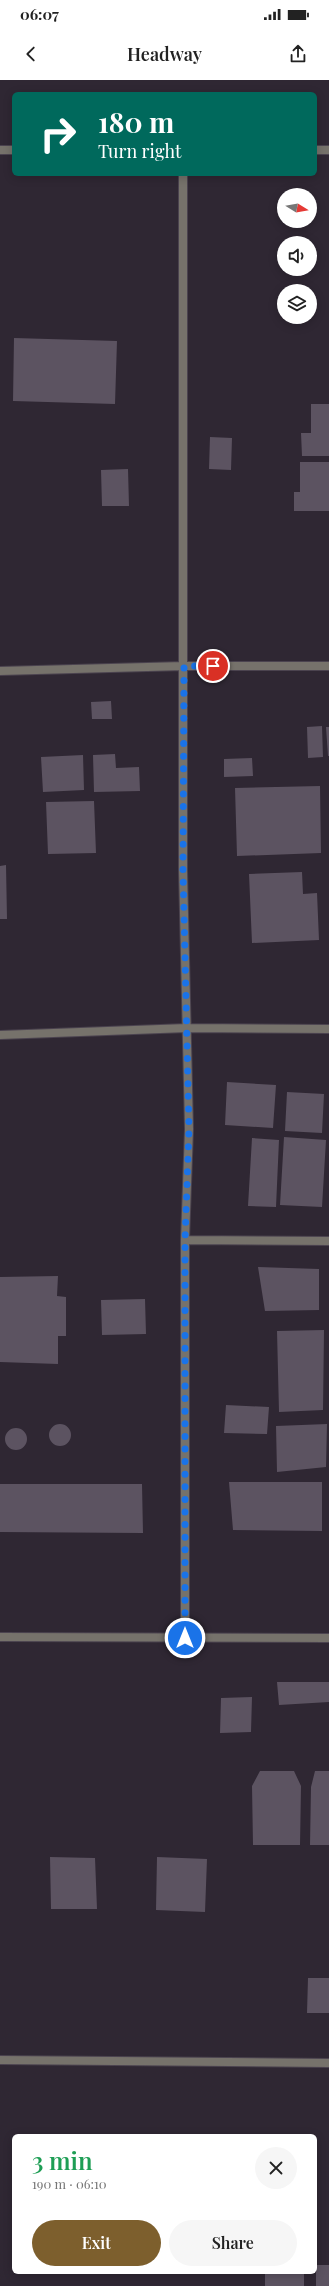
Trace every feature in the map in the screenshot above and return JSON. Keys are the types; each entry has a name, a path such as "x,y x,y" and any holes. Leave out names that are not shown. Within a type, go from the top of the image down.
{"street":[{"path":"0,150 12,150"},
{"path":"317,150 329,150"},
{"path":"183,176 183,870 189,1129 185,1240 185,1638"},
{"path":"0,671 184,666 329,666"},
{"path":"0,1035 187,1028 329,1029"},
{"path":"185,1240 329,1242"},
{"path":"0,1637 329,1638"},
{"path":"0,2060 329,2063"}],"building":[{"path":"14,338 117,341 115,404 13,401"},
{"path":"311,404 329,404 329,456 302,456 301,433 311,433"},
{"path":"210,437 232,438 231,470 209,469"},
{"path":"300,462 329,462 329,511 294,511 294,492 300,492"},
{"path":"128,469 129,506 102,506 101,470"},
{"path":"111,701 112,719 92,719 91,702"},
{"path":"322,726 323,757 308,758 307,727"},
{"path":"326,727 329,727 329,756 328,756"},
{"path":"115,754 116,768 139,767 140,791 94,792 93,755"},
{"path":"83,755 84,790 43,792 41,757"},
{"path":"252,758 253,776 224,777 224,759"},
{"path":"320,786 321,853 237,856 235,788"},
{"path":"94,801 96,853 48,854 46,802"},
{"path":"6,865 7,919 0,919 0,866"},
{"path":"302,872 303,894 317,893 319,940 252,943 249,874"},
{"path":"227,1082 276,1085 273,1128 225,1125"},
{"path":"287,1092 324,1094 322,1133 285,1131"},
{"path":"284,1137 326,1140 322,1207 280,1205"},
{"path":"252,1138 279,1140 276,1207 248,1206"},
{"path":"258,1267 319,1269 319,1310 265,1311"},
{"path":"58,1276 57,1296 66,1297 66,1336 58,1336 58,1364 0,1362 0,1277"},
{"path":"145,1299 146,1334 102,1335 101,1300"},
{"path":"324,1330 323,1410 279,1412 277,1331"},
{"path":"226,1405 269,1407 267,1434 224,1433"},
{"path":"60,1424 68,1427 71,1435 68,1443 60,1446 52,1443 49,1435 52,1427"},
{"path":"327,1424 326,1467 277,1472 276,1426"},
{"path":"16,1428 24,1431 27,1439 24,1447 16,1450 8,1447 5,1439 8,1431"},
{"path":"229,1482 322,1482 322,1531 233,1530"},
{"path":"0,1484 142,1484 143,1533 0,1532"},
{"path":"277,1682 329,1682 329,1702 279,1705"},
{"path":"252,1697 251,1732 220,1733 221,1698"},
{"path":"260,1771 294,1771 301,1786 300,1845 253,1845 252,1786"},
{"path":"315,1771 329,1771 329,1845 310,1845 311,1787"},
{"path":"50,1857 95,1858 97,1909 51,1909"},
{"path":"157,1857 207,1859 205,1912 156,1910"},
{"path":"308,1978 329,1978 329,2013 307,2013"},
{"path":"317,2265 329,2265 329,2286 316,2286"},
{"path":"265,2274 304,2274 304,2286 265,2286"}],"route":[{"path":"185,1638 185,1240 189,1129 183,870 184,666 213,666"}]}
